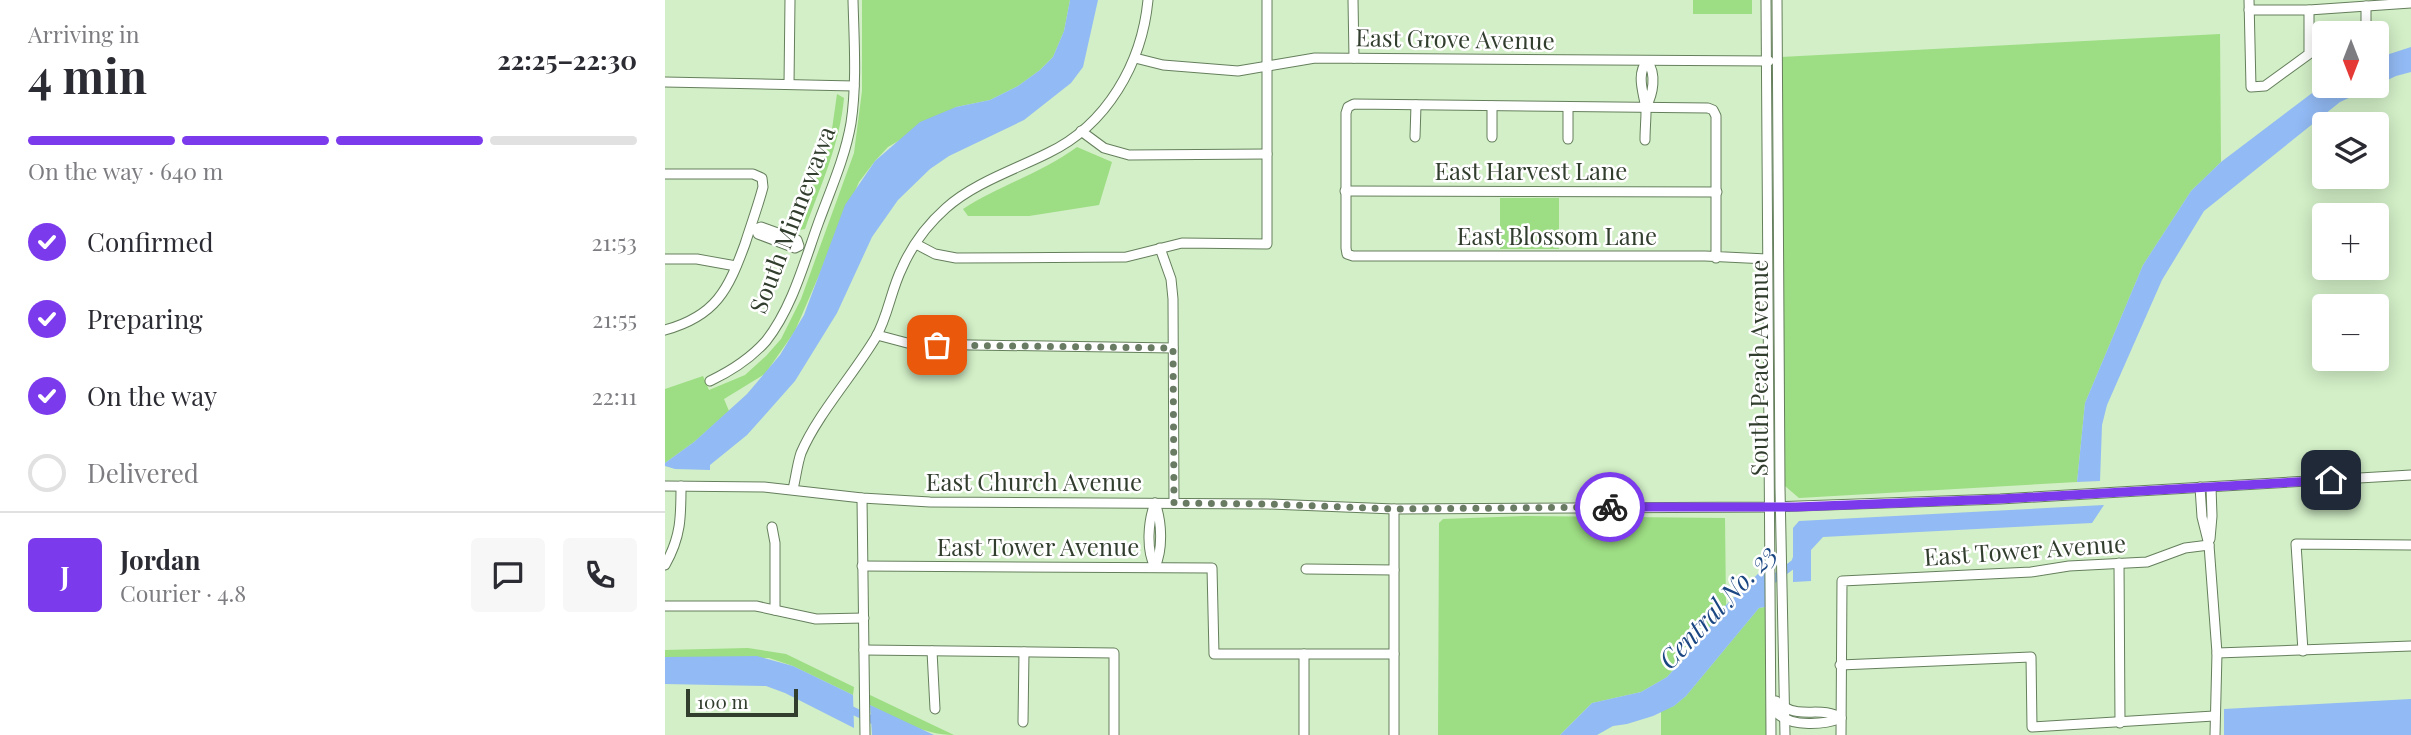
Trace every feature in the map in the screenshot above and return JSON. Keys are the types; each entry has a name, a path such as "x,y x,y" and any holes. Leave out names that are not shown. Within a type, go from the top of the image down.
{"street":[{"path":"789,84 790,0"},
{"name":"South Minnewawa","path":"710,381 753,355 767,339 789,300 804,247 846,144 851,123 854,86 853,0"},
{"path":"793,489 803,450 877,335 902,266 928,225 949,206 981,184 1052,151 1081,131 1116,96 1135,58 1146,24 1148,0"},
{"path":"916,244 935,254 956,258 1126,257 1182,243 1267,244 1267,0"},
{"path":"1353,0 1355,58"},
{"name":"South Peach Avenue","path":"1766,0 1768,303 1775,507 1782,582 1785,735"},
{"name":"South Peach Avenue","path":"1772,735 1771,569 1780,390 1777,0"},
{"path":"2249,0 2251,87 2265,86 2309,54 2309,10"},
{"path":"2249,10 2309,10 2411,3"},
{"path":"2366,6 2366,21"},
{"name":"East Grove Avenue","path":"1135,58 1163,65 1238,71 1315,58 1778,61"},
{"path":"1645,139 1646,107 1641,96 1641,80 1642,68 1647,61 1652,68 1652,96 1646,107"},
{"path":"1641,80 1647,84 1652,81"},
{"path":"665,82 854,86"},
{"path":"1353,268 1345,191 1346,113 1348,107 1354,104 1713,110 1716,116 1716,258"},
{"path":"1415,137 1416,104"},
{"path":"1492,106 1492,137"},
{"path":"1568,107 1568,139"},
{"path":"1081,131 1104,148 1129,155 1267,154"},
{"path":"665,174 753,174 762,178 763,187 753,228 721,298 696,318 665,330"},
{"name":"East Harvest Lane","path":"1345,191 1717,192"},
{"path":"753,228 758,234 795,248 804,247"},
{"path":"1160,248 1172,289 1174,503"},
{"name":"East Blossom Lane","path":"1350,255 1767,260"},
{"path":"665,259 697,260 736,266"},
{"path":"1768,303 1775,312 1775,370 1780,390"},
{"path":"877,335 911,344 1173,348"},
{"name":"East Church Avenue","path":"665,486 793,489 862,498 930,502 1268,504 1394,509 1775,507 2000,499 2411,475"},
{"path":"665,565 680,530 681,486"},
{"path":"2209,545 2211,486"},
{"path":"2200,487 2202,517 2209,545 2217,653 2215,735"},
{"path":"862,498 865,731"},
{"path":"1154,567 1159,557 1159,516 1155,503"},
{"path":"1394,509 1394,735"},
{"path":"772,527 775,543 775,610"},
{"path":"2302,651 2296,544 2411,545"},
{"name":"East Tower Avenue","path":"1840,665 1842,581 2031,572 2069,566 2147,562 2185,548 2209,545"},
{"path":"2119,563 2120,723"},
{"name":"East Tower Avenue","path":"863,566 1212,568 1214,654 1304,654"},
{"path":"1306,569 1394,570"},
{"path":"665,606 740,605 816,619 864,618"},
{"path":"1772,641 1776,656 1777,710 1785,719 1796,722 1831,722 1840,718"},
{"path":"2217,653 2411,646"},
{"path":"864,650 1114,653 1114,735"},
{"path":"932,651 935,709"},
{"path":"1024,652 1024,722"},
{"path":"1304,735 1304,654 1394,654"},
{"path":"1841,735 1840,665 2031,657 2032,727 2214,716"},
{"path":"1784,707 1796,712 1832,712 1840,718"}],"green space":[{"path":"862,0 1070,0 1064,31 1053,57 1040,70 1018,86 990,100 956,107 888,147 875,161 859,182 795,331 765,374 724,399 729,411 665,463 665,389 703,376 709,390 745,375 781,339 801,299 854,153 862,91"},
{"path":"1693,0 1752,0 1752,14 1693,14"},
{"path":"2220,34 2221,162 2191,191 2143,265 2085,403 2077,482 1799,498 1785,486 1781,57"},
{"path":"837,94 844,98 834,149 805,229 795,231 832,129"},
{"path":"1077,147 1112,162 1099,205 1029,216 968,216 963,209 1050,164"},
{"path":"1500,198 1559,198 1559,249 1500,249"},
{"path":"1525,516 1725,518 1726,605 1714,623 1667,677 1641,692 1592,703 1560,735 1438,735 1439,523 1443,519"},
{"path":"1765,607 1766,735 1661,735 1661,711 1674,706 1686,696 1759,608"},
{"path":"748,648 786,654 854,687 853,695 793,666 769,658 665,657 665,650"},
{"path":"870,695 954,735 932,732 901,721 870,705"}],"water":[{"path":"1070,0 1098,0 1083,67 1071,83 1024,120 949,156 930,169 898,200 872,237 837,313 795,381 747,435 710,465 710,470 675,469 665,466 665,463 694,442 747,394 780,355 804,315 845,205 875,161 920,122 956,107 990,100 1018,86 1040,70 1053,57 1064,31"},
{"path":"2411,47 2411,72 2389,79 2389,54"},
{"path":"2312,93 2312,98 2349,98 2328,112 2312,112 2312,124 2204,211 2162,280 2107,405 2102,425 2100,481 2077,482 2085,403 2143,265 2191,191 2221,162"},
{"path":"2104,505 2092,523 1823,537 1811,550 1811,581 1793,582 1793,528 1799,521"},
{"path":"1766,566 1765,607 1759,608 1686,696 1674,706 1653,716 1613,726 1597,735 1560,735 1592,703 1641,692 1667,677 1726,605"},
{"path":"757,656 793,666 853,695 854,728 766,686 665,684 665,657"},
{"path":"2411,699 2411,735 2224,735 2224,709"},
{"path":"870,705 934,735 872,735"}],"waterway":[{"name":"Central No. 23","path":"1767,584 1795,563 1798,555"},
{"name":"Central No. 23","path":"845,707 881,724"}],"way so far":[{"path":"937,345 1173,348 1174,503 1394,509 1610,507"}],"route":[{"path":"1610,507 1796,507 2000,499 2331,480"}]}
